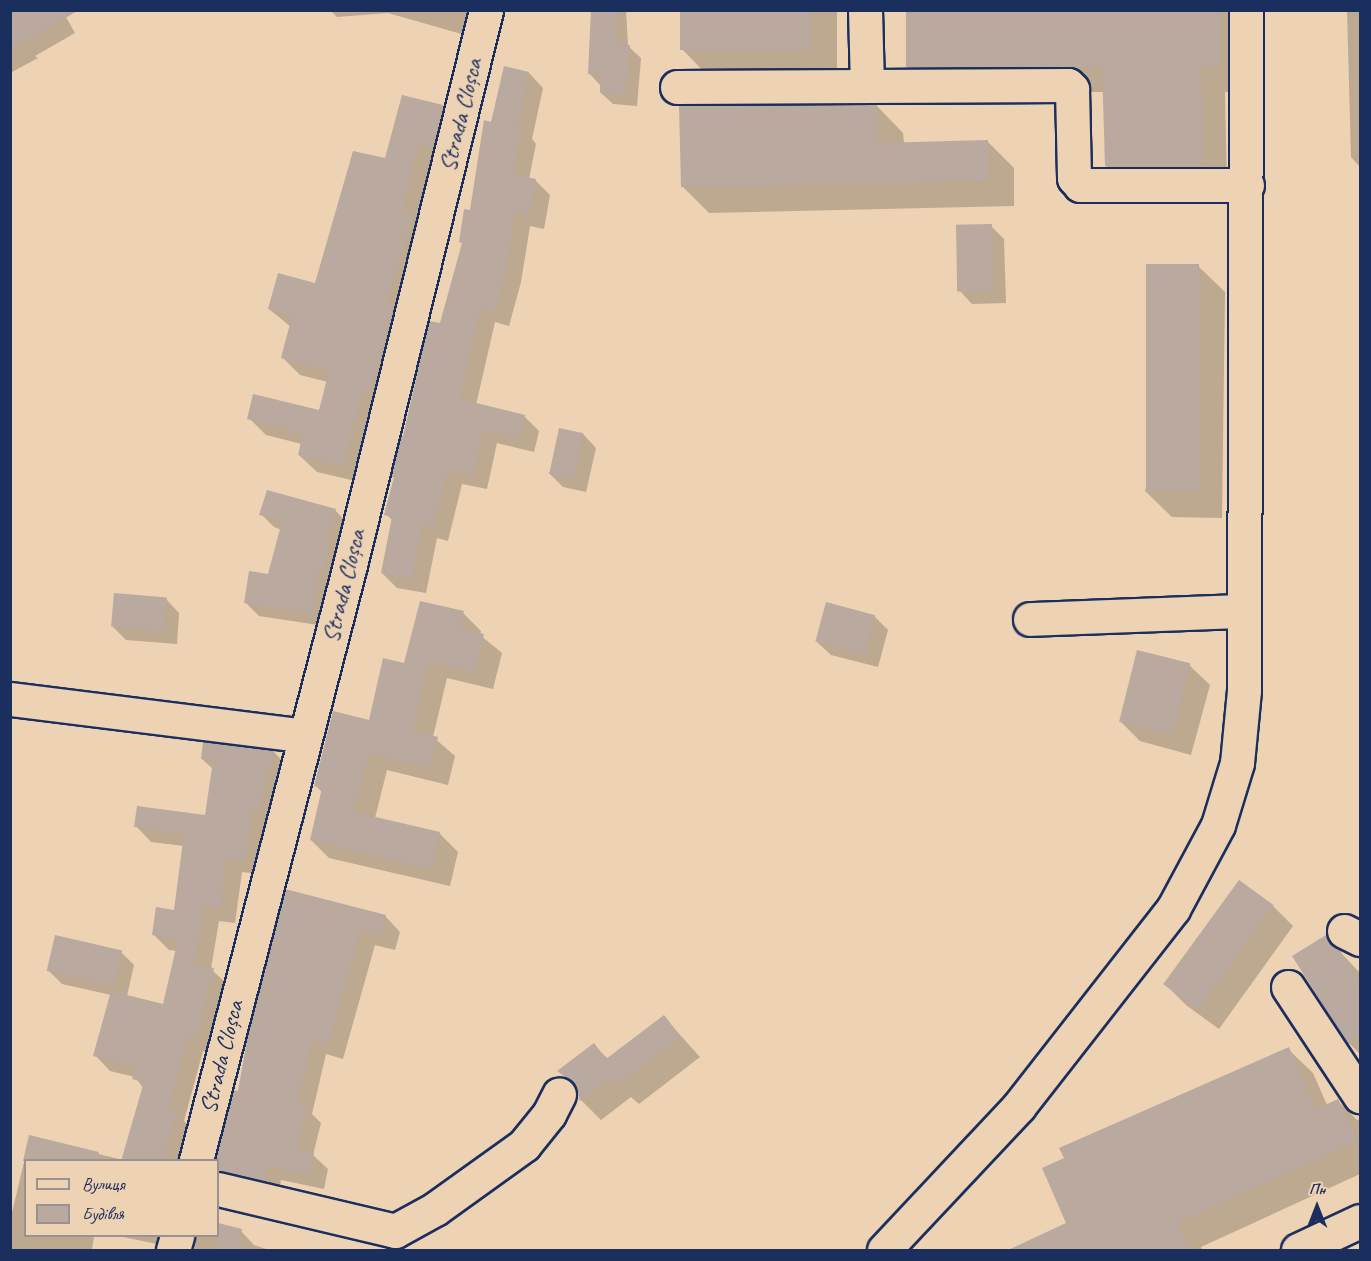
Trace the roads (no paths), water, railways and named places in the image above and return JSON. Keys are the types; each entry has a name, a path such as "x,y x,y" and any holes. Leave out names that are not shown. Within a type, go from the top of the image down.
{"street":[{"name":"Strada Cloșca","path":"197,1159 356,542 486,10"},
{"path":"865,10 867,86"},
{"path":"884,1251 1019,1106 1173,909 1218,825 1237,763 1244,690 1242,611 1247,185 1246,10"},
{"path":"677,87 1068,85 1072,89 1074,178 1080,185 1247,185"},
{"path":"1030,619 1242,611"},
{"path":"10,699 305,736"},
{"path":"1287,987 1360,1096"},
{"path":"219,1189 395,1231 435,1209 524,1145 549,1114 559,1094"},
{"path":"1298,1251 1360,1221"}]}
